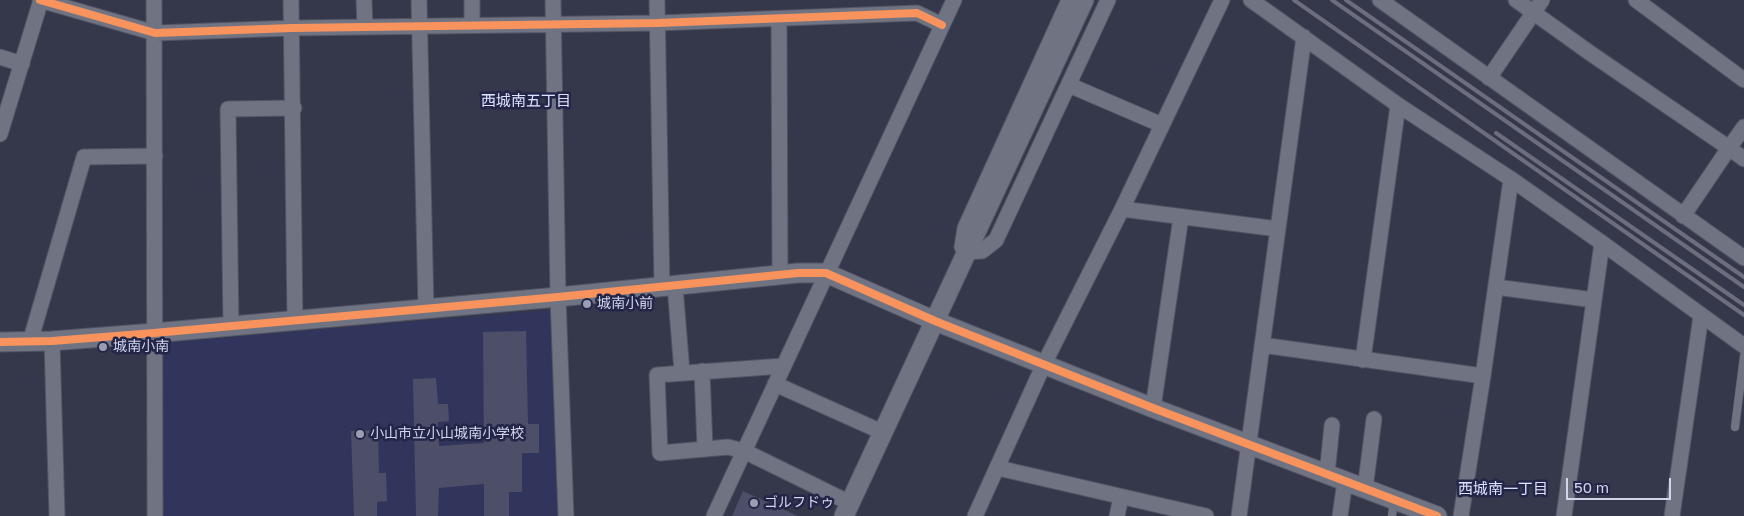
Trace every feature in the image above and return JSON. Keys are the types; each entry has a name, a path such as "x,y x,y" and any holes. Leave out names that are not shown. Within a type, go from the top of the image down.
{"street":[{"path":"0,134 41,0 155,33 292,28 778,20 916,7 942,25"},
{"path":"154,0 155,516"},
{"path":"291,0 294,108 295,320"},
{"path":"364,0 365,27"},
{"path":"419,0 426,308"},
{"path":"472,0 472,25"},
{"path":"553,0 558,297 566,516"},
{"path":"657,0 669,286 682,372"},
{"path":"714,516 954,0"},
{"path":"1069,0 965,228 962,247 967,252 982,251 996,240 1108,0"},
{"path":"783,366 657,375 660,453 728,447 744,451 847,509 1084,0"},
{"path":"975,516 1044,364 1122,209 1222,0"},
{"path":"1251,0 1398,105 1602,243 1744,346"},
{"path":"1380,0 1744,258"},
{"path":"1516,0 1538,6 1744,159"},
{"path":"1636,0 1744,80"},
{"path":"1489,78 1538,6"},
{"path":"778,20 780,275"},
{"path":"1239,516 1304,37"},
{"path":"0,57 22,64"},
{"path":"1069,84 1162,125"},
{"path":"1363,360 1398,105"},
{"path":"231,326 228,110 294,108"},
{"path":"1683,216 1744,127"},
{"path":"30,342 84,157 155,156"},
{"path":"1460,516 1483,376 1511,180"},
{"path":"1122,209 1278,229"},
{"path":"1153,408 1181,217"},
{"path":"1564,516 1602,243"},
{"path":"0,342 52,341 154,333 780,275 826,273 935,321 1153,408 1365,489 1393,508 1437,516"},
{"path":"1496,287 1594,300"},
{"path":"1672,516 1701,316"},
{"path":"52,341 57,516"},
{"path":"1262,345 1483,376"},
{"path":"702,371 705,449"},
{"path":"775,384 882,432"},
{"path":"1365,489 1374,419"},
{"path":"1327,474 1332,425"},
{"path":"998,468 1206,516"},
{"path":"1340,516 1345,482"},
{"path":"1117,516 1121,496"}],"lane":[{"path":"1735,427 1744,356"}],"shaded area":[{"name":"小山市立小山城南小学校","path":"552,310 562,516 163,516 163,351 171,342"}],"building":[{"path":"526,331 528,424 539,424 539,453 522,453 522,492 509,492 509,516 484,516 484,484 439,488 438,516 416,516 413,379 436,378 438,404 448,404 449,421 438,422 439,446 484,443 483,332"},
{"path":"378,430 379,473 386,473 387,501 377,502 377,516 354,516 351,431"},
{"name":"ゴルフドゥ","path":"743,491 798,516 732,516"}],"railway":[{"path":"1294,0 1744,315"},
{"path":"1332,0 1744,287"},
{"path":"1346,0 1744,277"},
{"path":"1496,133 1744,305"}],"cycle path":[{"path":"40,0 155,33 292,28 658,23 917,13 942,25"},
{"path":"0,342 52,341 154,333 558,297 798,273 826,273 935,321 1153,408 1437,516"}],"place":[{"name":"城南小前","path":"587,304"},
{"name":"城南小南","path":"103,347"},
{"name":"小山市立小山城南小学校","path":"360,434"},
{"name":"ゴルフドゥ","path":"754,503"}],"district":[{"name":"西城南五丁目","path":"526,101"},
{"name":"西城南一丁目","path":"1503,489"}]}
